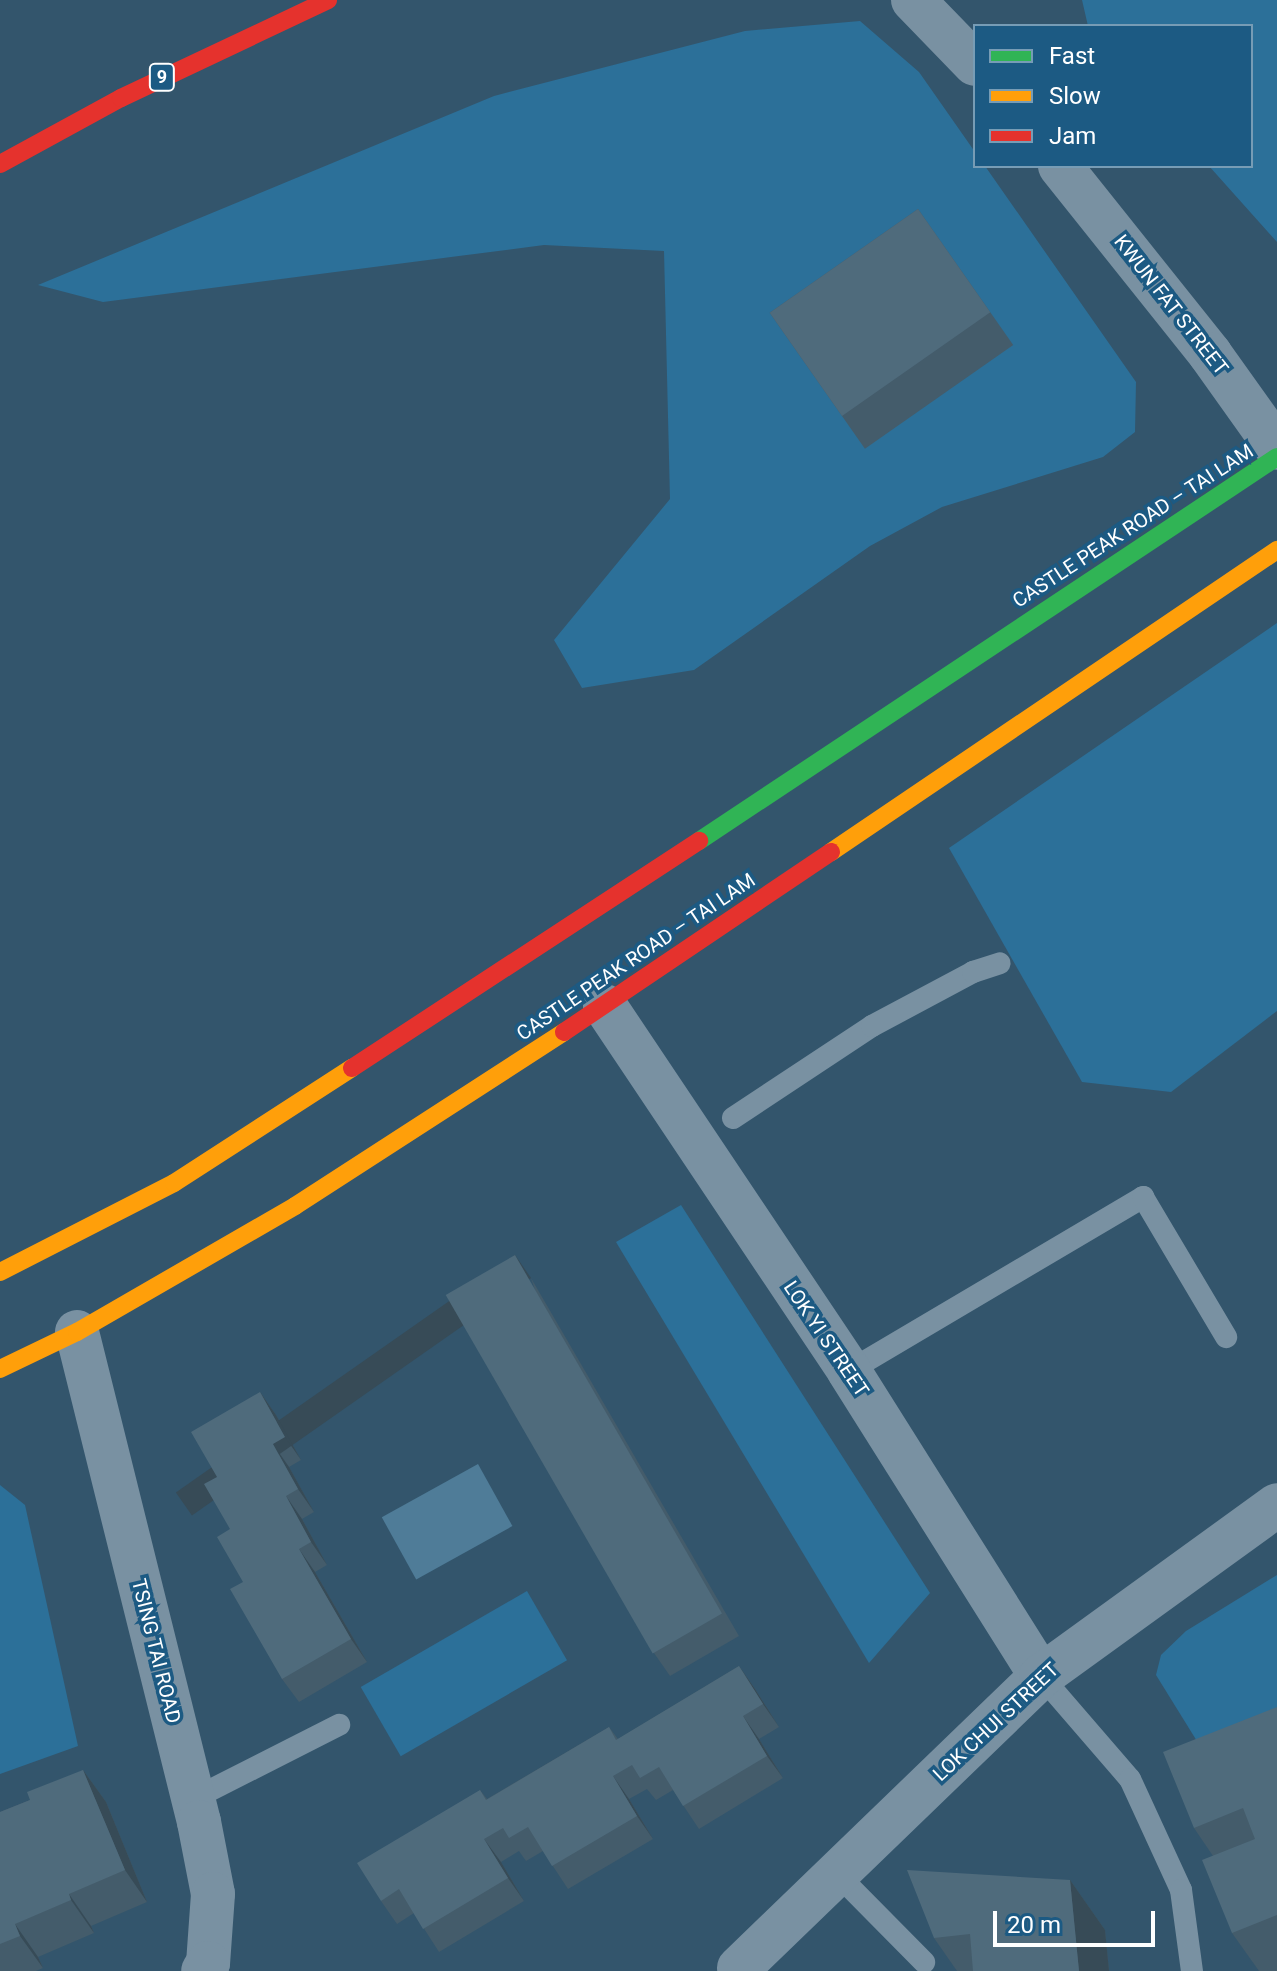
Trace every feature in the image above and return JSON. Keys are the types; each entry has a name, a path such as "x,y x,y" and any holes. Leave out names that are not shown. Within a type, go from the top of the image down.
{"main road":[{"name":"9","path":"0,164 121,98 328,0"},
{"name":"CASTLE PEAK ROAD – TAI LAM","path":"0,1272 174,1183 603,905 1277,457"},
{"name":"CASTLE PEAK ROAD – TAI LAM","path":"0,1369 77,1332 295,1206 605,1006 1277,550"}],"street":[{"path":"913,0 973,62"},
{"name":"KWUN FAT STREET","path":"1062,168 1210,354 1277,448"},
{"name":"LOK YI STREET","path":"605,1006 849,1371 1041,1676"},
{"name":"TSING TAI ROAD","path":"77,1332 193,1799 213,1894 208,1963 203,1971"},
{"name":"LOK CHUI STREET","path":"738,1969 1041,1676 1277,1505"}],"lane":[{"path":"733,1118 872,1026 973,972 1000,963"},
{"path":"849,1371 1143,1197 1226,1337"},
{"path":"1041,1676 1130,1779 1181,1890 1192,1971"},
{"path":"193,1799 339,1725"},
{"path":"837,1874 924,1962"}],"shaded area":[{"path":"1082,0 1277,0 1277,242 1211,168 1253,168 1253,24 1088,24"},
{"path":"860,21 919,72 973,149 973,168 986,168 1136,382 1135,432 1103,457 942,507 870,546 694,670 582,688 554,640 670,499 664,251 544,245 103,302 38,285 494,96 745,31"},
{"path":"1277,623 1277,1011 1171,1092 1082,1082 949,848"},
{"path":"681,1205 930,1593 869,1663 616,1242"},
{"path":"478,1464 512,1526 416,1579 382,1517"},
{"path":"0,1485 25,1505 78,1746 0,1774"},
{"path":"1277,1575 1277,1742 1213,1767 1156,1675 1161,1655 1186,1631"},
{"path":"527,1591 567,1660 401,1756 361,1687"}],"building":[{"path":"918,209 990,312 842,416 770,313"},
{"path":"515,1255 722,1614 653,1654 446,1295"},
{"path":"260,1392 285,1437 273,1444 298,1489 286,1496 311,1542 299,1549 351,1639 282,1679 230,1589 243,1582 217,1537 230,1529 204,1484 217,1477 191,1432"},
{"path":"739,1666 763,1704 743,1716 767,1756 683,1806 659,1767 640,1778 632,1765 613,1776 637,1816 552,1866 528,1827 509,1838 503,1828 484,1839 508,1878 423,1929 399,1889 381,1901 357,1863 480,1790 486,1800 609,1727 616,1740"},
{"path":"1277,1707 1277,1915 1232,1933 1202,1860 1255,1839 1243,1808 1194,1828 1163,1752"},
{"path":"83,1770 125,1870 69,1894 71,1900 15,1924 20,1936 0,1944 0,1812 30,1800 27,1792"},
{"path":"907,1870 1070,1880 1079,1971 973,1971 970,1934 934,1938"}],"traffic: fast":[{"path":"699,841 1277,457"}],"traffic: slow":[{"path":"831,852 1277,550"},
{"path":"0,1369 77,1332 295,1206 564,1032"},
{"path":"0,1272 174,1183 352,1068"}],"traffic: jam":[{"path":"0,164 121,98 328,0"},
{"path":"352,1068 699,841"},
{"path":"564,1032 831,852"}]}
